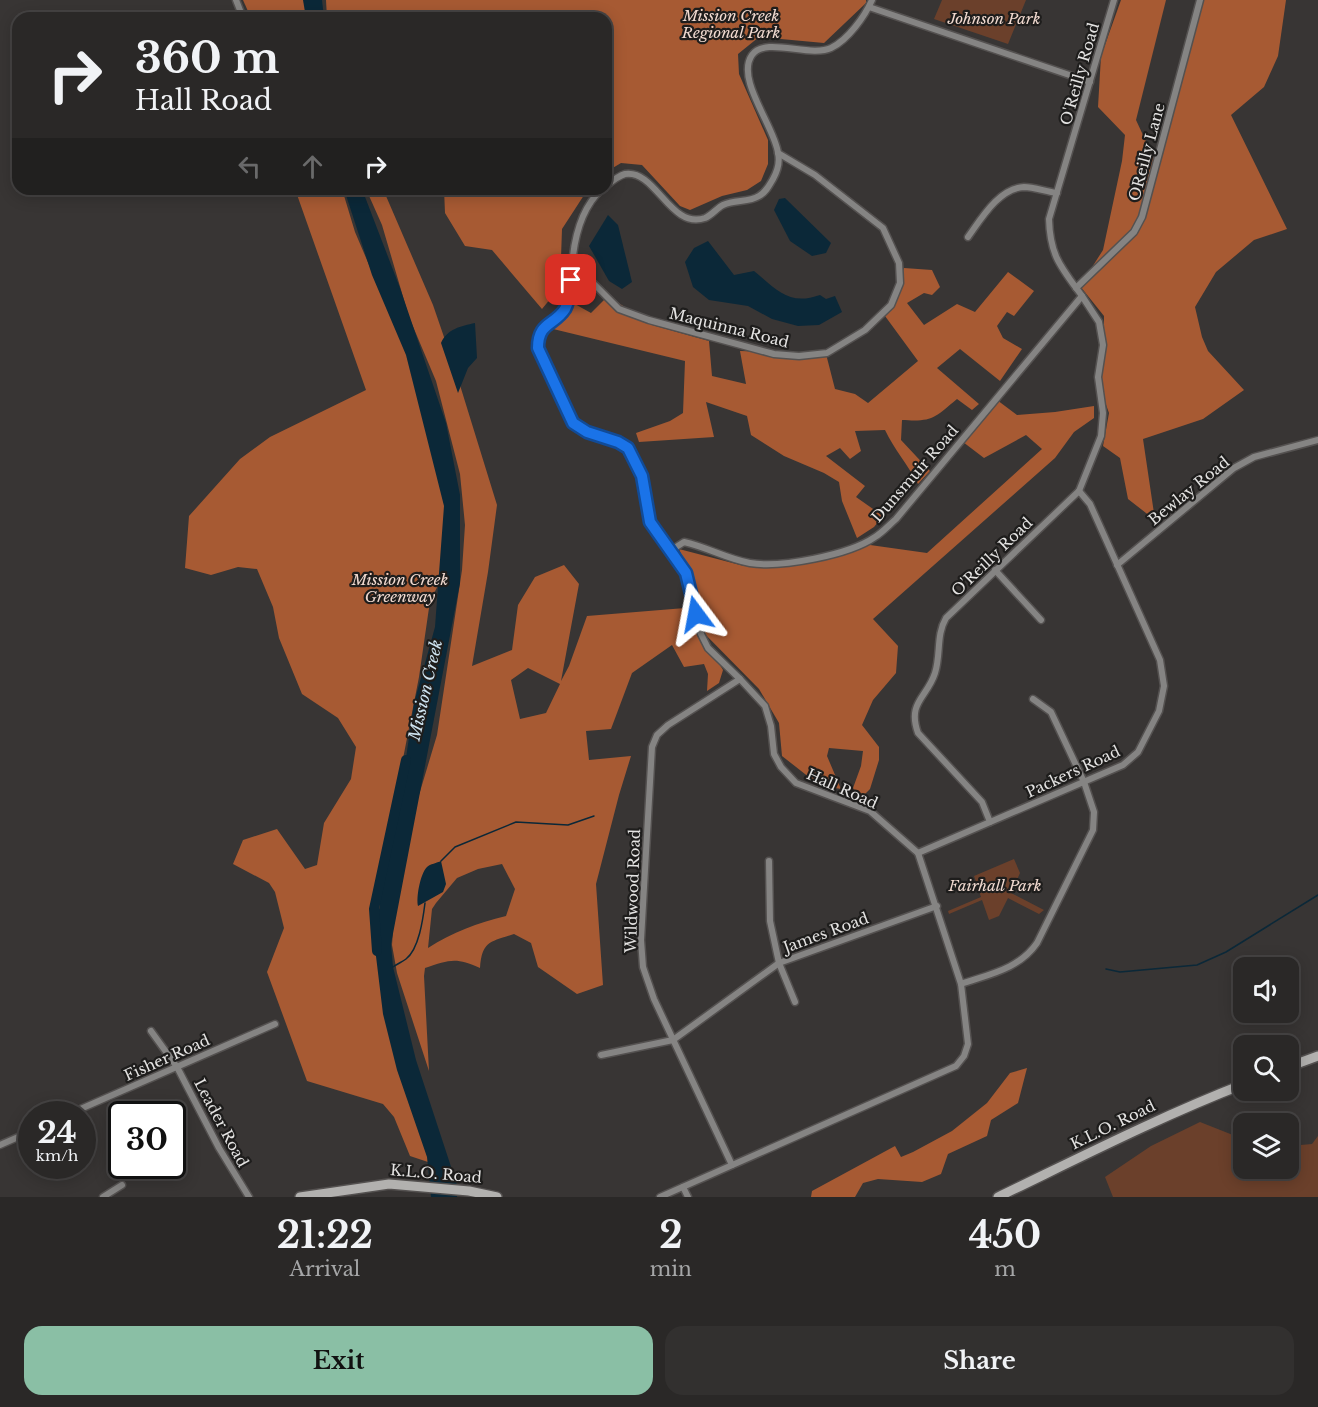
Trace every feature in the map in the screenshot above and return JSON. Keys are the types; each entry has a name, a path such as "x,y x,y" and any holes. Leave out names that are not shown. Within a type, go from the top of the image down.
{"main road":[{"path":"1299,1063 1318,1056"},
{"name":"K.L.O. Road","path":"998,1197 1149,1124 1233,1089"},
{"name":"K.L.O. Road","path":"300,1197 389,1184 415,1185 497,1197"}],"street":[{"path":"612,181 626,174 637,176 651,186 678,213 692,219 706,218 722,205 752,200 760,196 768,188 777,171 778,153 749,80 749,64 753,53 762,48 778,47 810,52 831,48 848,35 872,0"},
{"name":"O'Reilly Road","path":"1076,288 1055,259 1050,240 1049,219 1114,0"},
{"name":"OReilly Lane","path":"1076,288 1134,231 1142,217 1200,0"},
{"path":"869,7 1090,82"},
{"name":"Maquinna Road","path":"572,262 619,309 629,313 774,354 799,356 827,353 865,330 891,305 900,283 899,263 883,228 815,175 778,153"},
{"path":"968,237 989,208 1005,194 1023,187 1057,193"},
{"name":"Hall Road","path":"598,195 575,235 569,298 564,311 543,328 538,338 538,348 573,423 587,432 618,442 628,448 642,476 650,522 686,573 700,634 708,648 765,706 771,726 774,754 781,768 796,783 870,811 918,853 961,984 968,1044 964,1056 956,1066 660,1197"},
{"path":"1076,288 1082,296"},
{"name":"O'Reilly Road","path":"990,822 982,802 918,733 914,720 917,703 935,673 940,628 946,618 1079,490 1101,436 1103,413 1098,377 1103,345 1099,322 1082,296"},
{"name":"Dunsmuir Road","path":"670,551 684,542 698,545 730,559 752,563 790,562 852,549 874,538 896,519 1082,296"},
{"name":"Bewlay Road","path":"1117,565 1234,468 1254,457 1318,440"},
{"name":"Packers Road","path":"918,853 1123,765 1138,752 1159,711 1164,686 1160,660 1090,504 1079,490"},
{"path":"995,570 1041,620"},
{"name":"Wildwood Road","path":"732,1166 654,999 643,967 641,940 652,747 657,735 668,725 740,679"},
{"path":"961,984 1015,965 1029,954 1037,943 1093,830 1094,812 1084,782 1051,712 1033,699"},
{"path":"769,861 770,921 779,963 795,1002"},
{"name":"James Road","path":"673,1040 779,963 937,906"},
{"name":"Fisher Road","path":"96,1102 275,1024"},
{"name":"Leader Road","path":"151,1031 177,1067 219,1148 249,1197"},
{"path":"601,1055 673,1040"},
{"path":"0,1145 18,1137"},
{"path":"103,1197 122,1185"},
{"path":"683,1187 688,1197"}],"green space":[{"path":"243,0 305,0 306,12 248,12"},
{"name":"Mission Creek Regional Park","path":"326,0 866,0 866,3 824,43 759,37 738,54 739,74 768,140 768,164 761,181 747,190 722,196 690,210 680,206 642,165 621,163 612,168 612,12 327,12"},
{"name":"Johnson Park","path":"942,0 1026,0 1008,44 934,19"},
{"path":"1121,0 1166,0 1136,120 1155,161 1203,0 1286,0 1278,56 1264,87 1231,115 1287,229 1254,240 1216,272 1195,307 1208,351 1244,390 1203,419 1143,439 1155,520 1128,499 1120,458 1103,446 1109,413 1100,388 1104,358 1104,316 1080,286 1103,250 1122,161 1125,135 1098,107 1101,56"},
{"name":"Mission Creek Greenway","path":"297,195 344,195 355,232 430,408 442,461 447,568 430,601 419,677 381,871 380,934 440,1166 410,1156 394,1117 383,1104 307,1081 267,972 284,928 275,892 269,883 233,864 243,840 277,829 305,869 317,865 324,823 351,779 356,747 338,718 302,694 279,638 273,607 257,569 238,567 211,575 185,568 189,516 240,459 270,437 366,390"},
{"path":"369,195 386,195 433,305 497,505 472,666 512,650 518,605 535,577 564,565 579,584 561,681 569,666 587,616 685,608 723,670 719,683 707,691 708,674 704,664 684,667 672,645 632,673 611,729 586,731 589,760 631,756 596,884 603,985 577,994 538,967 531,943 514,934 493,941 485,947 480,968 465,962 452,961 425,968 429,1071 397,973 392,945 394,916 407,835 437,735 462,570 465,525 460,474 436,381 409,317 382,225","holes":["528,668 560,684 546,713 520,719 511,680","502,864 515,889 506,916 466,929 428,948 432,909 457,878 478,869"]},
{"path":"444,195 584,195 562,229 560,287 542,309 492,250 465,246 445,213"},
{"path":"904,268 932,270 940,287 932,295 924,293 907,303 924,325 957,304 975,312 1008,272 1034,291 1014,316 1007,312 997,326 1003,338 1022,349 1000,381 960,349 937,368 979,404 972,410 957,399 943,411 927,419 902,420 901,440 930,471 918,484 885,430 855,431 861,451 850,459 840,448 826,456 865,486 856,497 883,516 874,527 857,538 842,501 839,482 784,456 751,435 747,416 706,402 714,437 639,442 636,433 670,421 683,413 685,361 549,328 573,303 591,313 608,296 652,325 709,341 712,376 746,384 740,351 826,354 835,389 855,394 868,403 918,361 885,316"},
{"path":"997,400 1017,415 1094,406 1094,418 1074,432 1055,458 873,619 898,646 896,673 873,700 862,725 879,747 879,760 870,789 860,799 853,788 861,766 863,751 829,748 827,756 841,789 819,785 782,756 779,723 759,689 698,627 697,590 679,549 744,566 817,561 863,544 927,553 1042,449 1026,435 984,458 963,442"},
{"name":"Fairhall Park","path":"1014,859 1020,873 1011,893 1044,910 1039,914 1008,898 999,916 989,920 982,900 949,914 948,911 981,897 974,876"},
{"path":"1027,1068 1018,1103 991,1120 987,1136 948,1154 941,1174 922,1182 878,1179 863,1183 855,1197 811,1197 812,1191 895,1146 901,1157 952,1131 987,1103 1010,1073"},
{"path":"1200,1122 1233,1135 1233,1179 1299,1179 1299,1145 1312,1144 1318,1136 1318,1197 1113,1197 1105,1177 1151,1146"}],"water":[{"path":"303,0 322,0 323,12 305,12"},
{"name":"Mission Creek","path":"346,195 364,195 400,288 446,423 460,495 460,583 391,944 393,967 416,1060 457,1185 457,1197 431,1197 427,1157 397,1070 383,1014 375,948 382,881 398,813 414,703 435,627 444,506 406,355 372,275"},
{"path":"785,198 831,243 826,253 812,256 790,241 774,210 779,199"},
{"path":"608,215 618,225 632,282 622,289 609,281 589,246"},
{"path":"708,241 734,275 754,271 777,290 800,299 820,295 826,299 835,296 842,312 819,325 798,326 772,319 748,306 709,300 693,287 685,262 694,248"},
{"path":"475,323 477,358 468,368 458,393 441,343 451,331"},
{"path":"441,861 446,884 443,892 418,906 422,875 428,866"}],"waterway":[{"name":"Mission Creek","path":"377,951 374,909 406,760"},
{"path":"441,861 455,847 516,822 568,825 594,816"},
{"path":"1106,969 1120,972 1197,965 1226,952 1318,895"},
{"path":"393,967 406,959 414,948 420,933 425,903"}],"route":[{"path":"571,280 569,298 564,311 543,328 538,338 538,348 573,423 587,432 618,442 628,448 642,476 650,522 686,573 696,614"}]}
